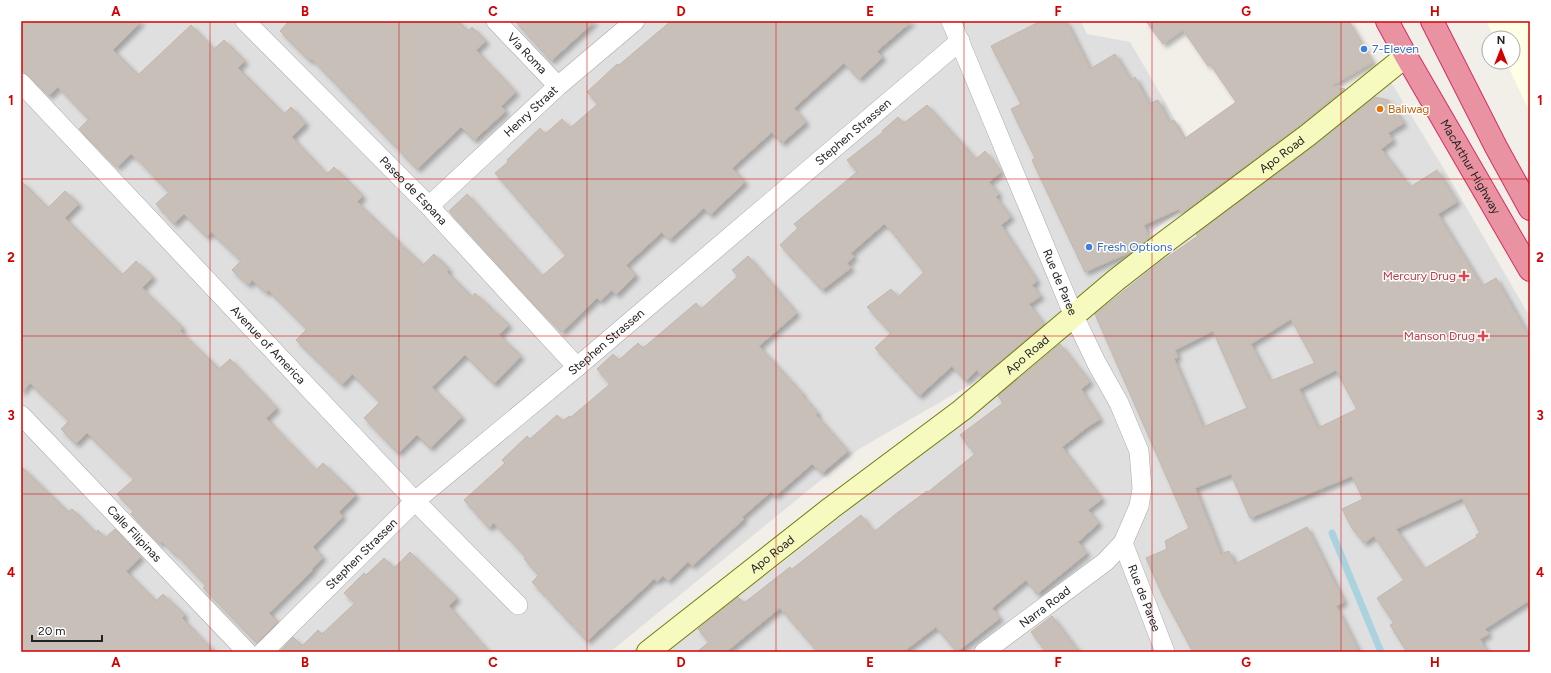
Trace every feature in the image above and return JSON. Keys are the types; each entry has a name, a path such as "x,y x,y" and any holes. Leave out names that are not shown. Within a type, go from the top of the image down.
{"highway":[{"name":"MacArthur Highway","path":"1387,21 1530,270"},
{"path":"1432,21 1492,140 1530,209"}],"street":[{"name":"Paseo de Espana","path":"245,21 429,206 577,367"},
{"name":"Via Roma","path":"496,21 558,86"},
{"name":"Henry Straat","path":"429,206 558,86 635,21"},
{"name":"Rue de Paree","path":"951,21 1074,316 1097,364 1119,403 1140,451 1142,489 1139,506 1123,543 1105,562"},
{"name":"Stephen Strassen","path":"263,652 415,502 577,367 960,41"},
{"name":"Apo Road","path":"648,652 831,508 962,410 1161,245 1308,135 1406,56"},
{"name":"Avenue of America","path":"21,83 415,502 518,605"},
{"name":"Calle Filipinas","path":"21,415 247,652"},
{"name":"Rue de Paree","path":"1123,543 1165,652"},
{"name":"Narra Road","path":"984,652 1105,562"}],"shaded area":[{"path":"21,21 1081,21 1087,34 1130,42 1213,184 1152,232 1099,281 977,381 859,449 610,652 21,652"},
{"path":"1486,21 1530,21 1530,112 1510,70 1521,70 1521,30 1491,30"},
{"path":"1386,74 1447,174 1530,317 1530,652 631,652 641,644 773,570 913,458 1227,178 1270,152"}],"building":[{"path":"21,21 142,21 113,50 138,75 191,25 214,49 224,40 245,61 238,68 284,114 291,107 306,123 292,137 327,174 334,167 363,196 357,202 423,265 434,254 449,269 447,272 472,297 475,293 509,325 499,335 521,356 494,384 465,355 432,387 462,417 430,448 417,435 398,453 364,418 380,402 352,374 342,385 296,340 307,329 268,290 266,293 252,280 248,285 232,270 241,261 211,232 207,237 184,214 174,224 156,204 169,192 138,160 131,154 117,167 79,129 89,119 58,87 49,96 21,69"},
{"path":"289,21 458,21 468,31 472,27 486,41 476,50 516,92 501,106 506,111 474,140 461,127 417,169 312,59 310,61 280,31"},
{"path":"515,21 595,21 551,61"},
{"path":"671,21 912,21 877,51 883,57 859,79 844,63 794,108 806,122 782,143 772,132 732,168 745,182 710,215 704,208 669,240 662,232 626,265 636,275 616,295 612,290 600,301 597,298 562,332 532,302 449,211 467,194 542,276 566,255 495,173 508,162 507,160 540,128 545,134 562,119 570,128 598,104 587,92 617,64 619,65"},
{"path":"1041,21 1066,21 1090,69 1115,54 1131,80 1135,77 1149,104 1158,100 1169,122 1174,120 1184,139 1236,102 1210,64 1208,66 1183,30 1163,44 1146,21 1349,21 1373,62 1331,86 1345,89 1300,125 1182,213 1179,209 1144,225 1149,238 1135,250 1085,272 1032,160 1035,158 1011,109 1021,104 991,46"},
{"path":"1375,97 1388,100 1404,123 1388,133 1393,140 1381,149 1410,187 1437,170 1457,202 1438,214 1482,286 1496,278 1530,338 1530,600 1485,629 1489,634 1480,639 1487,652 1407,652 1390,625 1394,623 1377,598 1404,580 1374,536 1364,543 1352,528 1342,509 1363,499 1352,476 1250,518 1231,474 1195,488 1221,554 1229,551 1235,564 1307,527 1344,602 1336,606 1359,652 1193,652 1163,596 1146,558 1167,549 1165,541 1189,528 1095,314 1159,263 1198,236 1196,234 1315,145","holes":["1291,319 1315,363 1270,381 1251,344","1213,331 1247,408 1203,427 1174,359 1178,357 1175,350","1336,370 1357,409 1318,428 1299,389","1462,498 1480,533 1476,535 1477,537 1424,569 1396,529"]},
{"path":"927,105 976,159 985,151 1001,172 989,182 999,194 996,197 1011,217 1001,225 1037,281 1032,285 1041,296 1029,304 1044,324 982,377 977,370 966,381 952,366 919,396 875,348 891,333 867,307 891,289 898,297 924,272 889,228 884,224 851,253 854,257 847,263 851,268 822,290 780,245 798,228 794,224 857,172 847,160 883,132 882,131 898,117 904,123"},
{"path":"21,181 48,208 65,191 79,204 65,218 122,275 136,261 153,277 142,288 183,328 180,331 219,369 230,359 277,408 266,418 316,470 323,463 356,495 339,512 343,516 313,547 323,557 312,569 313,570 269,613 278,622 257,643 203,588 206,585 176,554 175,555 162,541 160,544 131,514 134,511 117,494 134,479 87,433 76,444 61,429 69,421 30,383 21,393"},
{"path":"748,256 797,313 759,346 803,394 802,395 818,413 816,415 848,451 822,473 812,464 775,496 771,492 742,517 744,519 692,566 688,562 668,581 663,576 657,581 654,579 587,641 532,582 539,575 524,559 526,557 494,523 489,528 464,500 505,463 502,460 527,436 530,439 557,415 563,421 569,416 571,417 610,384 597,369 613,354 619,360 638,343 643,348 696,303 701,309 738,276 732,270"},
{"path":"1060,344 1090,382 1081,389 1100,419 1062,447 1102,499 1088,510 1099,523 1078,542 1087,553 1037,594 1026,580 992,608 1000,618 957,652 936,627 903,652 818,652 780,608 726,652 697,652 709,642 698,629 738,597 744,603 790,567 792,569 861,515 874,532 897,513 927,491 928,492 975,454 960,435 1003,403 998,396"},
{"path":"21,466 68,512 72,509 96,533 98,530 105,538 115,529 141,557 126,571 156,601 163,594 185,615 182,618 215,652 21,652"},
{"path":"410,552 457,598 449,606 489,652 279,652 293,637 302,646 318,630 322,634 355,603 344,593 364,573 366,575 384,558 394,568"},
{"path":"1052,616 1079,652 1046,652 1031,632"}],"waterway":[{"path":"1332,533 1381,652"}],"place":[{"name":"7-Eleven","path":"1364,49"},
{"name":"Baliwag","path":"1380,109"},
{"name":"Fresh Options","path":"1089,247"},
{"name":"Mercury Drug","path":"1464,276"},
{"name":"Manson Drug","path":"1483,336"}]}
